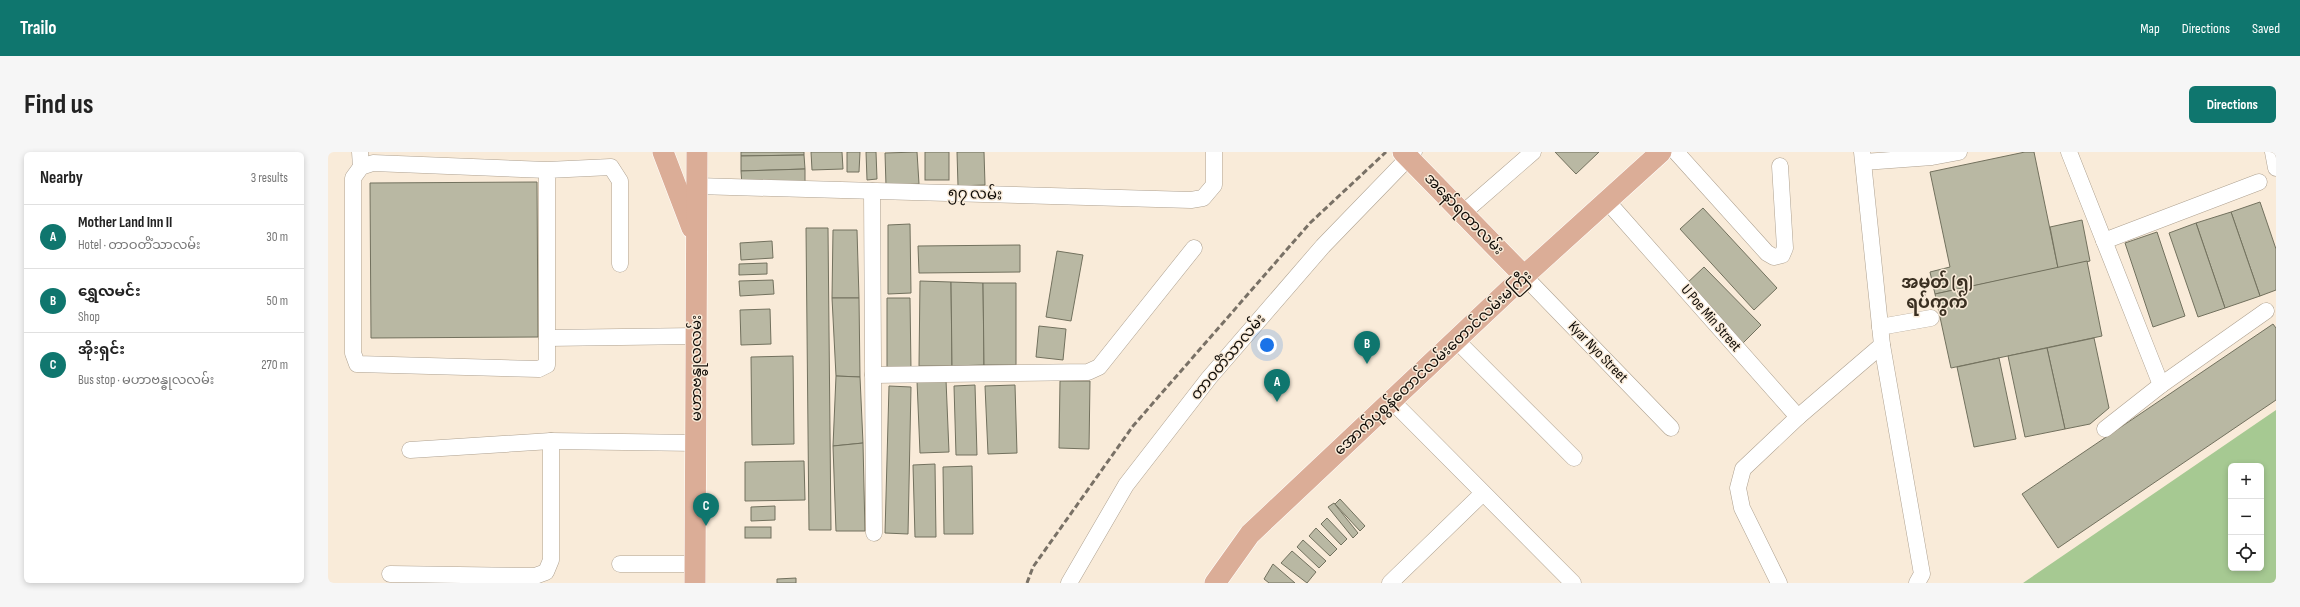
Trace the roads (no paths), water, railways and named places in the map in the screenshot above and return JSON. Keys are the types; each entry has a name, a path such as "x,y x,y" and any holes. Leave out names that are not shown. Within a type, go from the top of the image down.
{"main road":[{"path":"663,152 696,241"},
{"name":"မဟာဗန္ဓုလလမ်း","path":"695,574 697,152"},
{"name":"အောက်ပုစွန်တောင်လမ်းတောင်လမ်းမကြီး","path":"1215,583 1250,534 1457,341 1524,276 1661,152"},
{"name":"အနော်ရထာလမ်း","path":"1408,154 1524,276"}],"street":[{"name":"၅၇ လမ်း","path":"697,186 1192,200 1203,198 1214,185 1214,152"},
{"path":"1463,213 1533,152"},
{"path":"1676,152 1767,253 1774,257 1784,254 1785,248 1780,166"},
{"path":"1917,583 1922,574 1882,345 1863,157 1932,157 1959,152"},
{"path":"2069,152 2161,385"},
{"path":"2273,152 2276,168"},
{"name":"တာဝတိံသာလမ်း","path":"1069,583 1126,485 1209,378 1323,246 1408,154"},
{"path":"546,170 548,364 539,369 357,364 353,353 353,178 360,160 374,162 546,170 611,167 620,181 620,264"},
{"path":"2104,241 2259,182"},
{"path":"872,191 874,533"},
{"name":"U Poe Min Street","path":"1607,201 1798,417"},
{"path":"873,375 1088,372 1099,367 1194,248"},
{"name":"Kyar Nyo Street","path":"1524,276 1671,428"},
{"path":"2105,429 2161,385 2266,311"},
{"path":"1880,327 1931,318"},
{"path":"547,338 696,336"},
{"path":"1457,341 1574,458"},
{"path":"1779,583 1742,508 1738,488 1743,469 1798,417 1882,345"},
{"path":"1392,401 1573,583"},
{"path":"410,450 551,441 696,443"},
{"path":"390,574 535,576 540,578 546,572 551,560 551,441"},
{"path":"1390,583 1483,493"},
{"path":"620,564 695,574"}],"railway":[{"path":"1027,583 1033,567 1133,426 1310,223 1386,152"}],"place":[{"name":"ရွှေလမင်း","path":"1367,364"},
{"name":"Mother Land Inn II","path":"1277,402"},
{"name":"အိုးရှင်း","path":"706,526"}],"district":[{"name":"အမှတ် (၅) ရပ်ကွက်","path":"1937,293"}]}
